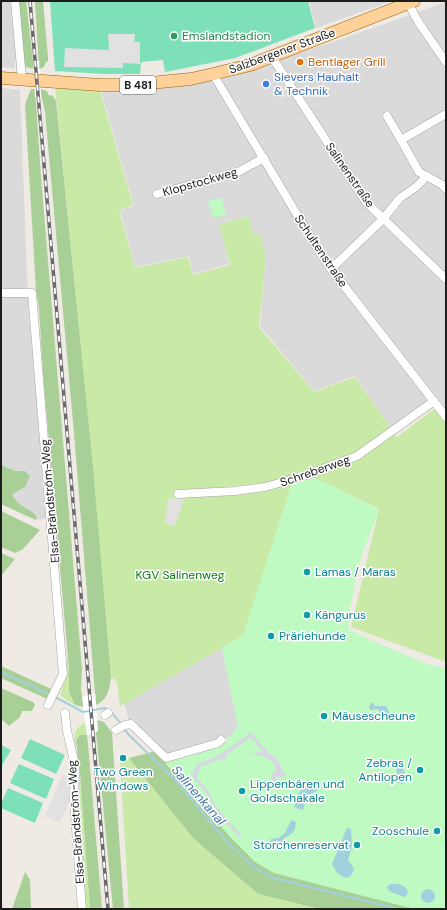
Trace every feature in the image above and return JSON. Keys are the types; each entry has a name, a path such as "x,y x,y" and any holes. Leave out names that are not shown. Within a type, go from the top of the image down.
{"main road":[{"name":"Salzbergener Straße","path":"1,78 100,85 130,85 158,83 213,74 250,65 272,57 409,2"}],"street":[{"path":"15,1 22,80"},
{"path":"409,2 419,23 446,62"},
{"name":"Salinenstraße","path":"272,57 366,202 446,279"},
{"name":"Schultenstraße","path":"213,74 331,269 446,417"},
{"path":"401,140 446,114"},
{"path":"388,116 419,172 441,184 446,189"},
{"name":"Klopstockweg","path":"157,194 238,172 264,158"},
{"path":"331,269 383,219 400,198 416,187 427,176"},
{"name":"Elsa-Brändström-Weg","path":"1,295 32,293 63,674 48,705"},
{"name":"Schreberweg","path":"178,494 235,491 265,487 307,475 357,456 434,401"},
{"name":"Elsa-Brändström-Weg","path":"65,713 67,731 75,765 74,801 82,909"},
{"path":"120,728 131,724 166,758 218,743 221,740"}],"shaded area":[{"path":"1,1 11,1 16,56 14,69 1,67"},
{"path":"309,1 392,1 316,28"},
{"path":"446,2 446,409 435,395 391,428 355,376 314,391 260,326 266,256 260,234 254,235 249,216 219,224 229,264 193,274 189,256 135,267 120,210 134,206 101,91 157,88 196,84 220,79 250,71 281,58 339,40"},
{"path":"108,34 135,34 134,42 140,42 140,64 123,63 123,68 64,67 65,48 109,50"},
{"path":"1,88 20,90 28,303 47,514 45,519 35,520 1,504"},
{"path":"184,498 175,526 165,523 168,499"},
{"path":"222,648 238,727 230,737 168,755 148,737 134,719 129,721 124,703"},
{"path":"251,732 264,748 280,763 282,771 286,774 281,778 277,776 275,777 278,784 280,782 279,788 275,787 272,783 271,775 276,770 276,767 272,761 264,756 257,756 253,752 262,752 251,737 227,754 225,760 220,759 200,767 197,778 209,792 214,803 223,815 241,834 240,838 221,817 192,774 198,764 218,756"},
{"path":"63,774 68,777 69,803 60,823 45,816"}],"green space":[{"path":"19,1 26,1 34,69 26,67 24,63"},
{"path":"35,1 43,1 48,57 48,61 44,67 39,69"},
{"name":"Emslandstadion","path":"50,1 308,1 315,28 235,58 165,72 163,60 141,62 140,74 105,74 55,71"},
{"name":"KGV Salinenweg","path":"55,86 100,91 133,205 119,210 135,268 188,257 193,275 230,265 219,224 249,216 254,235 260,234 266,256 259,327 314,392 355,377 397,437 434,409 446,424 446,662 351,627 379,509 333,486 313,478 175,492 292,483 243,636 120,706 117,682 111,677 93,472"},
{"path":"31,89 35,89 82,669 81,690 84,707 75,705 69,692 69,670 43,373 39,308 36,290 25,104"},
{"path":"40,89 47,91 49,96 52,95 56,101 93,467 111,677 109,690 103,700 96,705 74,433 45,112"},
{"path":"221,197 226,215 213,218 208,201"},
{"path":"1,465 15,471 25,471 30,476 25,487 12,494 21,505 34,513 37,517 36,520 1,504"},
{"path":"312,478 333,486 379,510 362,554 350,608 348,629 430,665 446,668 446,909 414,909 274,873 255,862 232,839 165,763 222,746 238,727 222,648 243,635 292,483"},
{"path":"1,511 40,530 22,550 15,553 1,547"},
{"path":"1,553 15,559 1,576"},
{"path":"67,652 69,692 75,705 63,698 60,694 65,681"},
{"path":"1,666 51,689 52,691 50,697 45,698 1,678"},
{"path":"1,688 33,702 35,705 32,711 22,711 20,717 9,726 1,719"},
{"path":"97,720 104,722 112,733 124,909 113,909 96,732 98,731"},
{"path":"85,723 87,735 80,735 76,741 76,747 75,733 81,725"},
{"path":"80,735 87,735 102,909 90,909 80,773 76,741"},
{"path":"30,739 65,755 56,774 21,758"},
{"path":"1,745 11,750 1,767"},
{"path":"156,751 182,778 420,909 320,909 258,894 193,838 129,758"},
{"path":"129,758 193,838 258,894 320,909 129,909 120,761"},
{"path":"79,763 90,909 85,909 78,810"},
{"path":"19,764 54,779 46,799 10,783"},
{"path":"8,788 43,803 35,823 1,808 1,804"},
{"path":"25,872 30,880 31,909 12,909"}],"water":[{"path":"373,702 375,706 386,706 390,714 396,715 396,719 393,720 389,716 385,718 382,717 378,709 370,710 369,706"},
{"path":"400,759 406,777 402,785 398,782 396,768 396,765"},
{"path":"310,783 317,785 318,790 307,796 303,810 294,807 299,793"},
{"path":"291,820 296,822 293,832 284,838 284,843 282,845 279,845 277,840 271,845 271,839 279,838 285,833"},
{"path":"347,828 351,829 352,846 348,860 354,869 352,874 346,878 336,871 332,864"},
{"path":"390,884 402,885 408,891 407,895 404,897 389,891 387,887"},
{"path":"428,889 433,891 435,896 433,901 428,903 423,901 421,896 423,891"}],"pier":[{"path":"39,61 41,97 35,97 33,62"},
{"path":"95,693 98,731 87,735 82,697"}],"waterway":[{"name":"Salinenkanal","path":"1,672 51,695"},
{"name":"Salinenkanal","path":"55,697 83,712 105,708 113,714 121,724"},
{"name":"Salinenkanal","path":"123,728 179,784 228,843 255,868 273,878 398,909"}],"railway":[{"path":"30,1 108,909"}],"place":[{"name":"Emslandstadion","path":"174,36"},
{"name":"Bentlager Grill","path":"300,62"},
{"name":"Sievers Hauhalt & Technik","path":"266,84"},
{"name":"Lamas / Maras","path":"307,572"},
{"name":"Kängurus","path":"307,615"},
{"name":"Präriehunde","path":"271,636"},
{"name":"Mäusescheune","path":"324,716"},
{"name":"Two Green Windows","path":"123,758"},
{"name":"Zebras / Antilopen","path":"420,770"},
{"name":"Lippenbären und Goldschakale","path":"242,791"},
{"name":"Zooschule","path":"437,831"},
{"name":"Storchenreservat","path":"357,845"}]}
